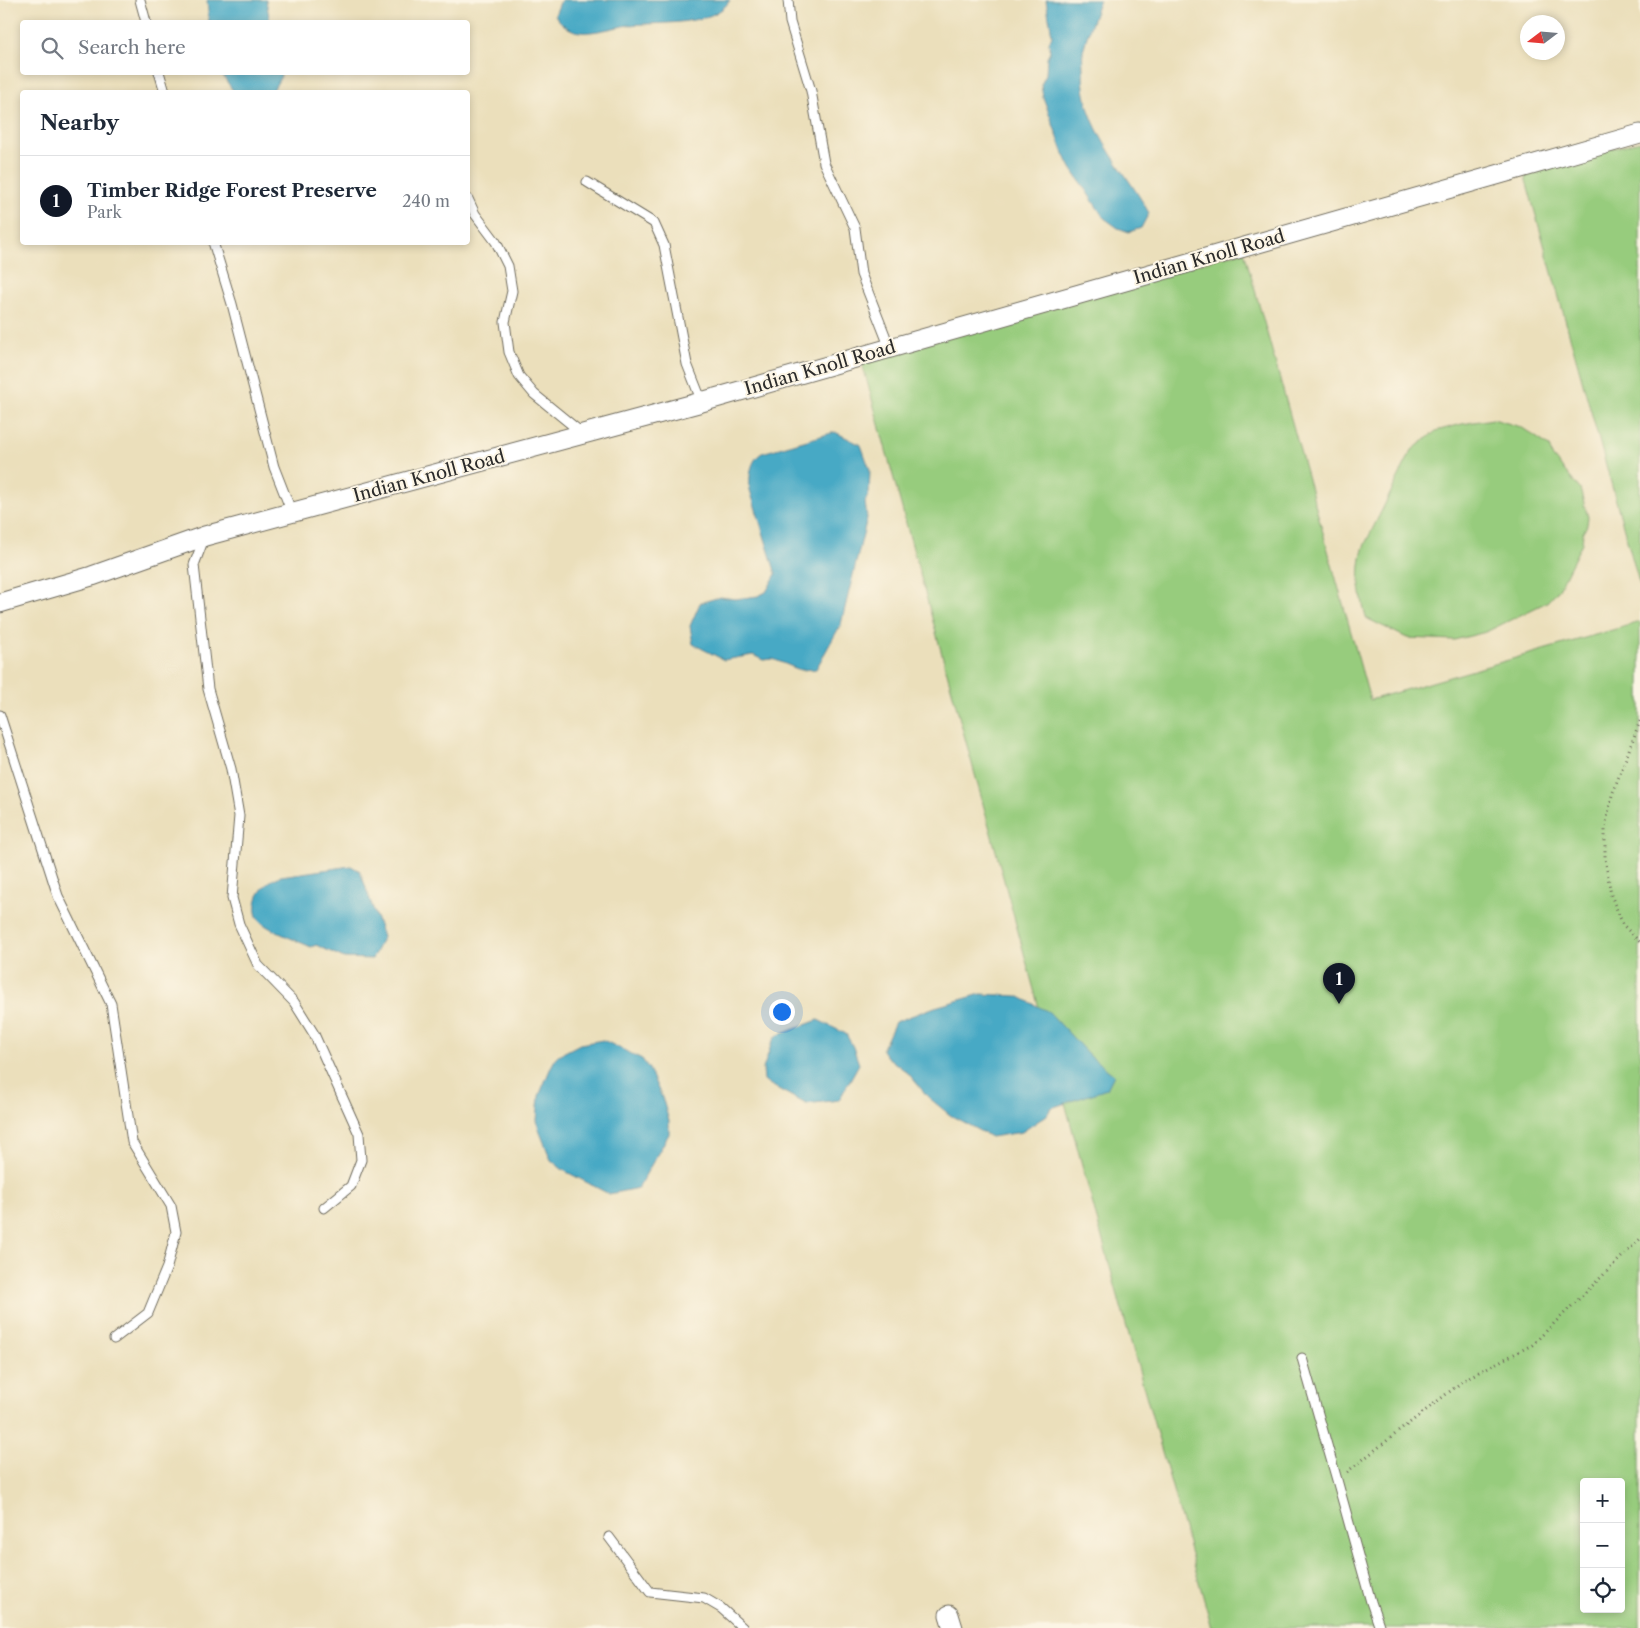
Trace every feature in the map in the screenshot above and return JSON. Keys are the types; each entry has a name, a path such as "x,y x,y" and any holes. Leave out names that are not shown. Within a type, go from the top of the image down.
{"street":[{"name":"Indian Knoll Road","path":"0,603 92,576 205,536 702,402 1640,134"}],"lane":[{"path":"140,0 145,20"},
{"path":"788,0 790,22 811,91 824,163 855,228 861,274 890,348"},
{"path":"160,75 164,90"},
{"path":"587,182 654,223 664,245 687,364 702,402"},
{"path":"470,203 475,214 496,242 508,266 512,291 505,322 509,352 519,376 534,394 583,434"},
{"path":"214,245 232,304 274,467 292,514"},
{"path":"205,536 194,565 208,689 231,769 239,816 232,898 239,924 258,965 294,1002 314,1034 359,1134 361,1160 351,1186 324,1208"},
{"path":"0,716 58,896 111,1004 132,1142 171,1206 176,1232 167,1267 148,1313 114,1339"},
{"path":"1302,1358 1380,1628"},
{"path":"609,1537 650,1592 704,1598 721,1608 743,1628"}],"path":[{"path":"1640,721 1612,795 1605,828 1605,858 1611,895 1623,925 1640,942"},
{"path":"1338,1480 1467,1378 1532,1345 1640,1239"}],"green space":[{"path":"1640,141 1640,586 1524,173"},
{"path":"1244,251 1370,700 1640,622 1640,1628 1212,1628 1121,1307 861,359"},
{"path":"1493,419 1521,427 1549,446 1552,456 1580,489 1588,517 1587,525 1583,533 1582,543 1559,589 1547,602 1486,632 1454,640 1407,638 1366,618 1360,582 1360,565 1364,546 1412,450 1436,431"}],"water":[{"path":"207,0 266,0 270,20 209,20"},
{"path":"561,0 730,0 722,9 712,15 699,19 684,22 629,25 585,32 569,28 557,18 555,15"},
{"path":"1046,0 1100,0 1083,51 1084,91 1089,110 1106,146 1149,213 1141,228 1129,232 1118,228 1104,218 1064,154 1043,97 1041,85 1046,74 1047,57 1050,51 1049,43 1052,35"},
{"path":"222,75 281,76 273,90 233,90"},
{"path":"835,432 861,445 870,470 869,493 865,502 867,518 841,624 816,669 800,670 773,659 763,660 753,655 724,660 693,644 690,626 700,603 720,597 735,599 758,596 766,592 776,574 750,490 750,474 755,460 762,453"},
{"path":"351,866 360,871 383,937 372,959 344,958 316,945 311,947 271,929 257,917 256,903 258,896 265,886 274,879 281,876"},
{"path":"981,994 1018,996 1049,1012 1090,1056 1114,1075 1107,1089 1051,1108 1047,1115 1022,1132 991,1137 950,1115 928,1097 908,1073 886,1056 882,1050 895,1022 935,1007"},
{"path":"818,1020 846,1034 859,1064 839,1100 806,1104 764,1080 763,1069 772,1042 776,1036"},
{"path":"603,1040 642,1059 649,1069 663,1100 669,1121 669,1134 638,1188 609,1194 563,1170 551,1160 537,1120 539,1096 557,1056 580,1044"}],"place":[{"name":"Timber Ridge Forest Preserve","path":"1339,1004"}]}
